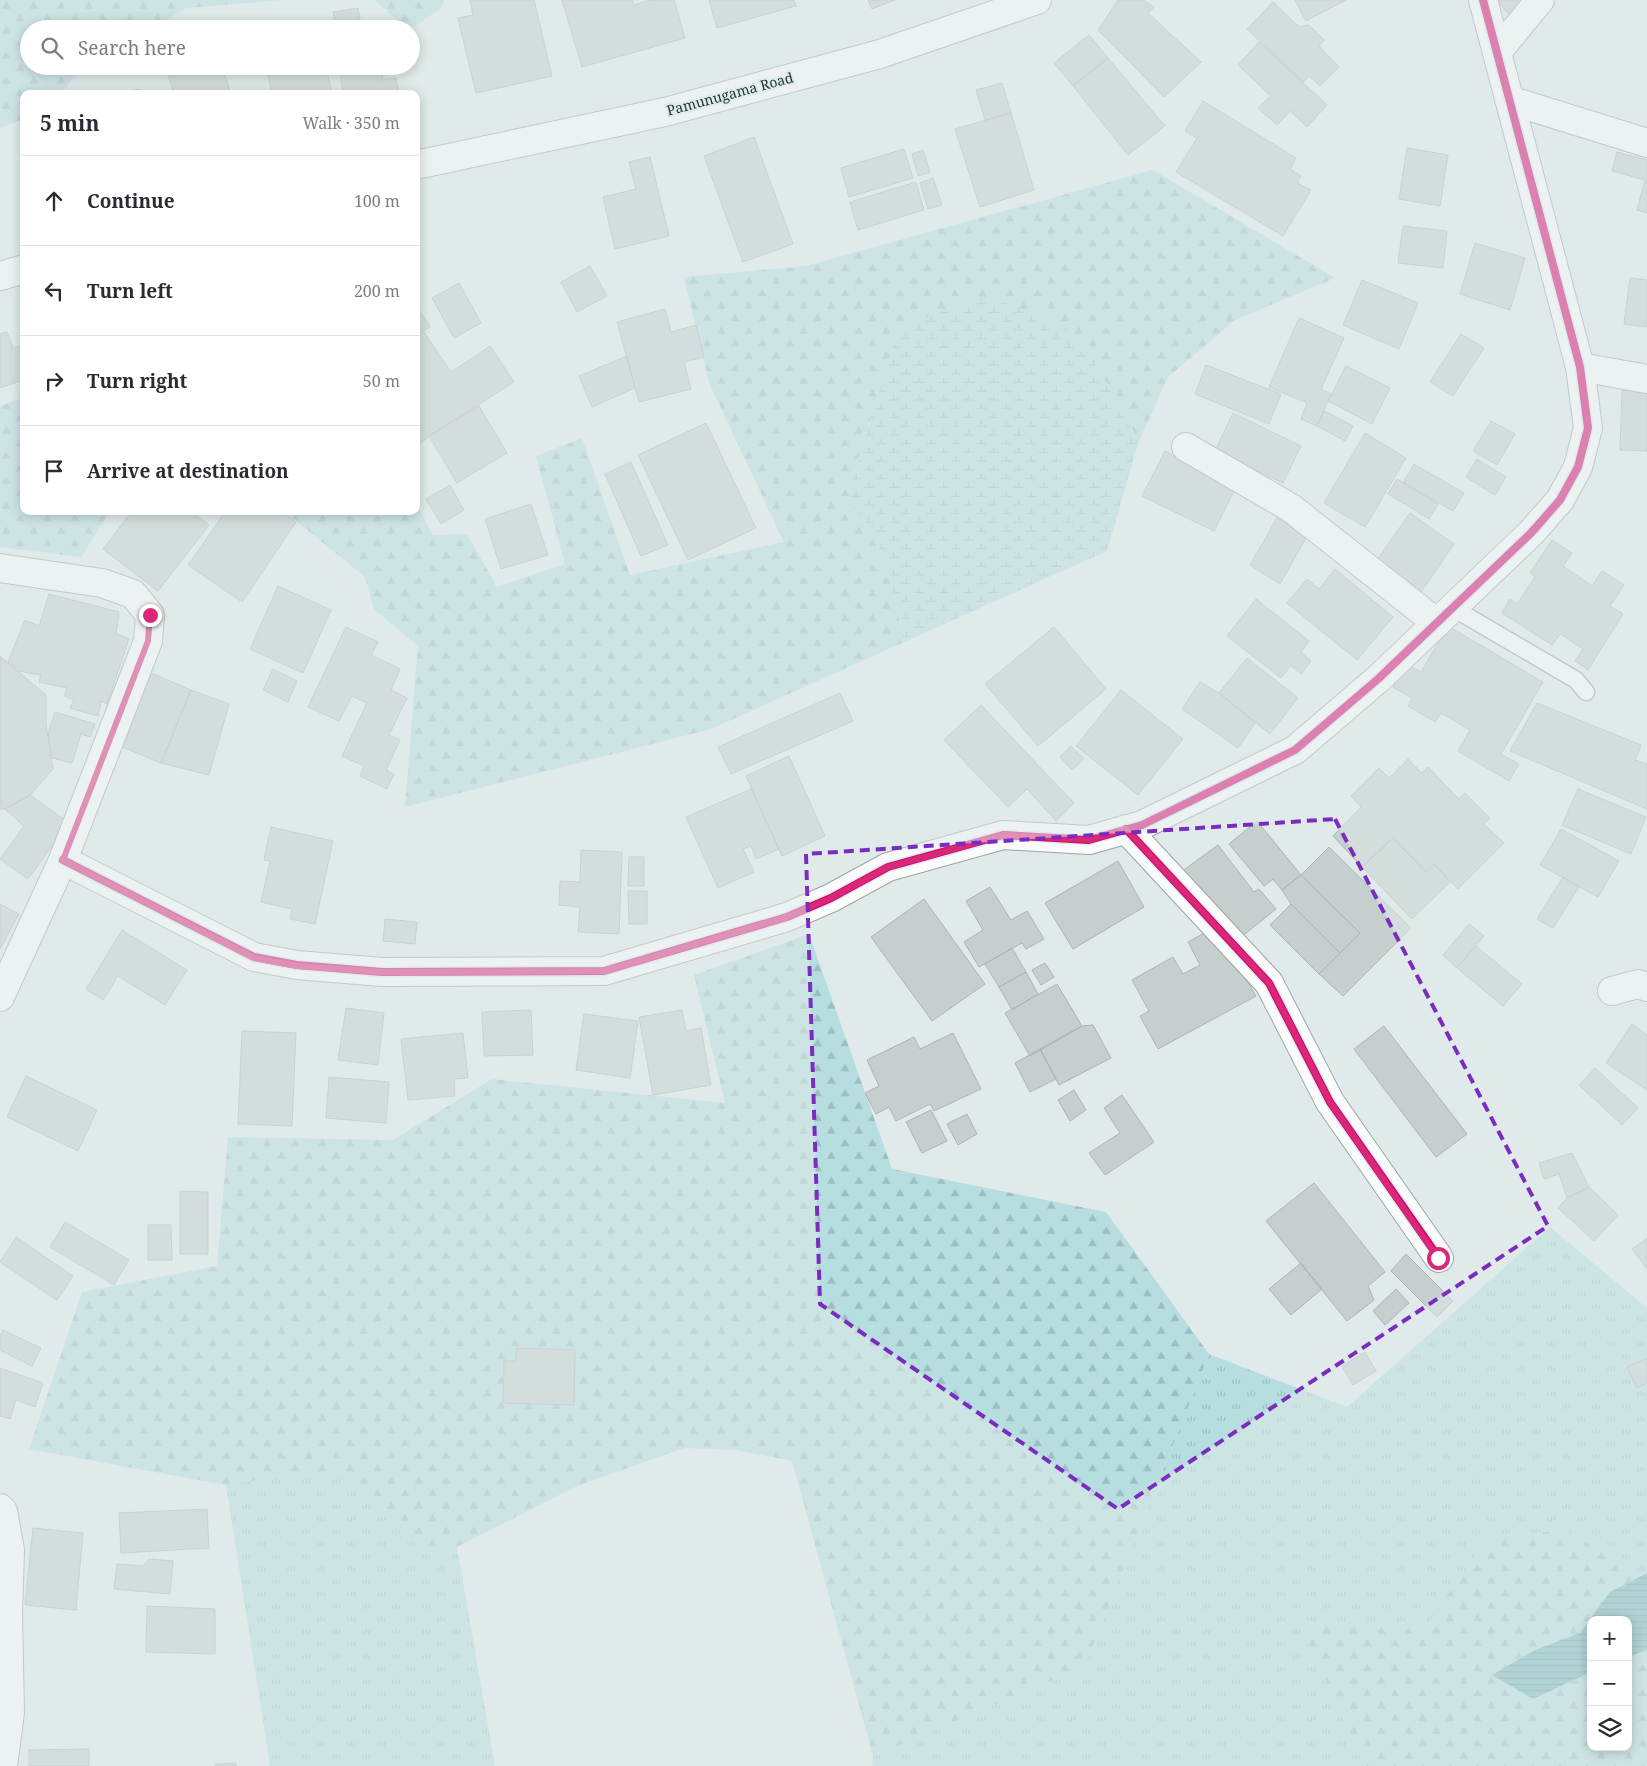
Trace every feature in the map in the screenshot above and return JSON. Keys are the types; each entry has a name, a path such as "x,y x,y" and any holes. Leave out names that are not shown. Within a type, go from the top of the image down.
{"street":[{"name":"Pamunugama Road","path":"420,164 665,112 880,54 1037,0"},
{"path":"63,860 254,958 297,966 382,972 604,971 787,917 831,898 888,867 1004,835 1089,840 1142,825 1295,750 1378,679 1531,533 1560,500 1578,467 1588,428 1580,367 1482,0"},
{"path":"1496,52 1540,0"},
{"path":"1509,100 1647,143"},
{"path":"0,276 20,270"},
{"path":"1580,367 1647,379"},
{"path":"1186,448 1291,508 1445,616"},
{"path":"0,568 102,584 133,594 150,615 148,641 63,860 0,997"},
{"path":"1126,829 1269,983 1330,1102 1438,1258"},
{"path":"1612,991 1638,984 1647,987"},
{"path":"0,1508 4,1511 10,1550 8,1614 10,1712 3,1766"}],"lane":[{"path":"1445,616 1576,680 1586,692"}],"highlighted area":[{"path":"1335,819 1548,1226 1118,1509 820,1304 806,854"}],"green space":[{"path":"0,0 282,0 186,8 166,20 20,20 20,75 76,75 64,90 20,90 20,120 0,128"},
{"path":"375,0 444,0 441,8 420,23 420,20 396,20"},
{"path":"1153,170 1335,278 1235,320 1168,377 1139,441 1091,352 899,327 848,493 888,566 904,642 711,729 405,807 418,646 374,609 365,577 289,515 420,515 420,511 433,535 467,534 497,587 565,564 536,456 582,438 630,575 784,542 710,385 684,277 806,266"},
{"path":"989,296 1061,325 1091,352 1139,441 1107,551 904,642 888,566 848,493 899,327"},
{"path":"20,398 20,515 107,515 81,557 0,547 0,406"},
{"path":"809,934 892,1169 1106,1212 1209,1354 1085,1667 873,1756 792,1461 736,1450 684,1448 577,1486 457,1547 428,1549 351,1474 283,1476 226,1485 29,1449 82,1292 217,1266 228,1137 393,1140 492,1079 725,1103 694,975"},
{"path":"1550,1227 1647,1308 1647,1573 1639,1577 1567,1530 1487,1537 1425,1629 1298,1621 1366,1766 872,1766 873,1756 1085,1667 1209,1354 1347,1407"},
{"path":"351,1474 428,1549 457,1547 495,1766 270,1766 226,1485 283,1476"},
{"path":"1567,1530 1639,1577 1610,1592 1593,1616 1587,1616 1587,1625 1581,1633 1535,1650 1493,1676 1533,1699 1587,1674 1587,1751 1632,1751 1632,1656 1647,1650 1647,1766 1366,1766 1298,1621 1424,1629 1487,1537"}],"shaded area":[{"path":"1647,1573 1647,1650 1632,1656 1632,1616 1592,1616 1610,1592"},
{"path":"1587,1623 1587,1674 1533,1699 1492,1675 1535,1650 1580,1633"}],"building":[{"path":"470,0 534,0 552,76 476,93 458,18 473,15"},
{"path":"562,0 632,0 634,5 650,0 674,0 685,38 582,67"},
{"path":"709,0 794,0 796,6 717,28"},
{"path":"868,0 895,0 872,9"},
{"path":"1118,0 1143,0 1154,7 1148,13 1201,62 1164,97 1098,30"},
{"path":"1295,0 1346,0 1306,21"},
{"path":"1497,0 1524,0 1510,16"},
{"path":"1273,2 1299,27 1309,25 1324,40 1319,46 1339,67 1320,86 1309,76 1303,82 1247,29"},
{"path":"358,8 360,20 334,20 333,12"},
{"path":"1089,35 1108,58 1073,86 1054,63"},
{"path":"1259,42 1327,105 1307,127 1290,111 1277,125 1258,108 1271,96 1238,65"},
{"path":"1108,58 1165,126 1128,155 1073,86"},
{"path":"168,75 225,75 230,90 173,90"},
{"path":"268,75 328,75 331,90 271,90"},
{"path":"340,75 382,75 383,80 396,78 398,90 342,90"},
{"path":"1002,83 1011,113 985,120 976,90"},
{"path":"1203,101 1296,158 1290,169 1301,176 1297,183 1311,190 1283,236 1176,172 1197,138 1185,131"},
{"path":"1011,113 1034,190 980,207 955,129"},
{"path":"754,137 793,244 743,262 704,156"},
{"path":"1407,148 1448,155 1440,206 1399,199"},
{"path":"904,149 913,178 849,197 841,168"},
{"path":"923,150 930,172 918,176 912,154"},
{"path":"1617,152 1647,160 1647,213 1637,210 1645,180 1612,171"},
{"path":"650,157 669,236 615,249 603,197 636,189 629,162"},
{"path":"933,178 942,205 928,209 920,183"},
{"path":"916,182 924,210 858,230 850,202"},
{"path":"1403,226 1447,231 1443,268 1398,263"},
{"path":"1475,243 1525,258 1510,310 1460,294"},
{"path":"590,266 607,296 577,312 561,282"},
{"path":"1630,278 1647,280 1647,327 1624,324"},
{"path":"1362,280 1418,303 1399,349 1343,325"},
{"path":"459,283 481,323 454,338 432,298"},
{"path":"665,309 671,332 696,325 704,357 684,362 691,389 639,402 617,322"},
{"path":"420,311 430,327 423,331 451,372 490,346 514,382 420,444"},
{"path":"1299,318 1344,338 1321,389 1331,394 1317,426 1301,419 1307,403 1269,387"},
{"path":"7,332 13,348 20,345 20,381 0,388 0,334"},
{"path":"1461,334 1484,348 1453,396 1430,382"},
{"path":"627,356 635,388 592,407 579,376"},
{"path":"1206,365 1281,394 1269,424 1195,394"},
{"path":"1346,366 1390,388 1372,424 1328,401"},
{"path":"1622,390 1647,392 1647,451 1620,450"},
{"path":"479,406 507,453 457,483 429,436"},
{"path":"1324,411 1353,426 1345,441 1317,426"},
{"path":"1233,413 1301,446 1283,483 1215,451"},
{"path":"1491,421 1515,434 1497,465 1473,451"},
{"path":"706,423 756,528 688,560 638,455"},
{"path":"1365,433 1406,458 1365,527 1324,503"},
{"path":"1165,451 1235,489 1214,531 1142,496"},
{"path":"1477,459 1506,477 1495,495 1466,477"},
{"path":"631,462 668,545 641,556 605,474"},
{"path":"1414,464 1464,493 1453,511 1403,483"},
{"path":"1397,479 1438,504 1429,519 1388,494"},
{"path":"450,485 464,510 441,524 426,499"},
{"path":"531,504 548,555 501,569 485,519"},
{"path":"1410,513 1454,544 1417,598 1372,567"},
{"path":"129,515 196,515 209,525 158,591 103,549"},
{"path":"223,515 286,515 296,522 242,602 188,565"},
{"path":"1277,518 1307,536 1280,584 1250,565"},
{"path":"1552,540 1572,553 1563,566 1592,586 1602,571 1624,585 1610,606 1623,614 1588,670 1575,661 1583,649 1560,634 1552,645 1502,613 1510,599 1517,604 1535,577 1530,573"},
{"path":"1335,569 1393,617 1357,660 1287,603 1307,579 1319,589"},
{"path":"278,586 331,610 303,673 250,649"},
{"path":"49,594 119,612 116,633 129,639 107,704 101,701 98,716 70,708 74,700 64,696 67,688 39,682 41,675 18,671 8,662 25,620 39,626"},
{"path":"1256,599 1309,641 1301,652 1311,661 1301,674 1291,665 1281,678 1227,636"},
{"path":"1448,626 1543,682 1501,754 1519,764 1509,781 1458,751 1470,730 1441,713 1435,722 1408,706 1412,698 1393,687 1406,664 1421,672"},
{"path":"346,627 378,642 371,655 400,669 391,690 407,698 389,735 400,740 386,770 394,774 387,789 360,776 364,766 342,756 367,703 352,696 339,721 308,707"},
{"path":"1054,627 1106,689 1038,746 985,684"},
{"path":"0,656 46,695 46,724 53,769 30,795 5,809 0,809"},
{"path":"1247,658 1298,698 1270,734 1219,693"},
{"path":"273,669 297,681 288,702 263,690"},
{"path":"151,673 191,690 161,763 120,746"},
{"path":"1200,682 1219,693 1255,723 1238,748 1182,709"},
{"path":"191,690 229,704 209,775 161,763"},
{"path":"1121,690 1183,739 1138,795 1076,746"},
{"path":"840,693 853,721 731,774 718,747"},
{"path":"1537,703 1641,745 1635,760 1647,764 1647,809 1510,751"},
{"path":"981,705 1074,803 1056,821 1027,789 1008,807 944,740"},
{"path":"55,712 95,724 90,737 81,734 72,763 52,758 48,733"},
{"path":"1071,746 1084,759 1072,770 1060,757"},
{"path":"789,756 825,836 782,856 746,776"},
{"path":"1408,759 1422,773 1428,767 1459,799 1465,793 1490,818 1484,824 1504,843 1458,889 1434,864 1426,872 1393,838 1362,867 1333,836 1361,807 1351,796 1379,768 1389,778"},
{"path":"751,789 779,849 756,859 751,846 743,849 754,872 718,888 686,817"},
{"path":"1578,789 1646,817 1631,854 1562,825"},
{"path":"30,795 69,823 28,879 0,859 24,826 5,809"},
{"path":"1257,821 1301,875 1282,890 1273,879 1264,886 1229,844"},
{"path":"271,827 333,841 315,924 290,919 292,909 261,902 270,861 264,860"},
{"path":"1561,829 1619,861 1598,897 1540,865"},
{"path":"1393,838 1426,872 1434,864 1450,882 1412,919 1362,867"},
{"path":"1218,845 1254,892 1259,889 1276,909 1235,942 1181,872"},
{"path":"1329,847 1411,928 1343,996 1319,974 1360,933 1301,875"},
{"path":"581,850 622,852 619,934 578,932 580,907 559,905 560,881 580,882"},
{"path":"629,857 644,857 644,886 628,886"},
{"path":"1118,861 1144,907 1073,949 1045,903"},
{"path":"1301,875 1360,933 1340,953 1291,904 1282,890"},
{"path":"1563,877 1579,887 1553,928 1537,919"},
{"path":"990,887 1011,920 1027,911 1044,939 1026,949 1022,943 979,967 964,942 983,930 966,901"},
{"path":"628,891 647,891 647,924 629,924"},
{"path":"924,899 985,984 932,1021 871,937"},
{"path":"0,904 19,914 0,949"},
{"path":"1291,904 1340,953 1319,974 1270,925"},
{"path":"385,919 417,922 415,944 383,941"},
{"path":"1469,924 1484,936 1457,968 1443,955"},
{"path":"122,930 187,970 165,1005 118,976 103,1000 86,989"},
{"path":"1210,930 1226,958 1232,954 1256,996 1158,1049 1140,1016 1149,1011 1132,980 1173,957 1183,974 1200,965 1188,942"},
{"path":"1476,946 1522,984 1503,1006 1457,968"},
{"path":"1012,948 1026,972 999,987 985,964"},
{"path":"1045,963 1054,977 1041,985 1032,970"},
{"path":"1026,972 1038,994 1012,1010 999,987"},
{"path":"1057,984 1082,1026 1030,1056 1005,1013"},
{"path":"346,1008 384,1013 378,1065 338,1060"},
{"path":"531,1010 533,1055 484,1056 482,1012"},
{"path":"682,1010 686,1031 701,1028 711,1085 653,1095 639,1017"},
{"path":"584,1014 638,1021 630,1078 576,1070"},
{"path":"1632,1024 1647,1035 1647,1090 1606,1063"},
{"path":"1093,1025 1111,1058 1059,1085 1040,1049 1082,1026"},
{"path":"1384,1026 1467,1134 1436,1157 1354,1049"},
{"path":"242,1031 296,1033 292,1126 238,1124"},
{"path":"463,1033 468,1078 454,1079 455,1096 408,1100 401,1039"},
{"path":"953,1033 981,1089 934,1111 930,1104 896,1121 889,1107 876,1114 865,1093 879,1086 867,1060 914,1037 920,1049"},
{"path":"1040,1049 1056,1079 1030,1092 1015,1063"},
{"path":"1595,1068 1638,1108 1622,1125 1579,1085"},
{"path":"26,1076 97,1110 78,1151 7,1117"},
{"path":"329,1077 389,1082 386,1123 326,1118"},
{"path":"1074,1090 1086,1110 1070,1121 1058,1100"},
{"path":"1122,1095 1154,1142 1105,1175 1089,1153 1120,1133 1104,1108"},
{"path":"931,1110 947,1141 922,1153 906,1122"},
{"path":"967,1114 977,1134 958,1145 947,1124"},
{"path":"1572,1153 1589,1187 1567,1198 1559,1174 1544,1179 1539,1163"},
{"path":"1314,1183 1385,1272 1368,1286 1374,1300 1347,1321 1266,1221"},
{"path":"1589,1187 1618,1215 1594,1241 1558,1208 1567,1198"},
{"path":"180,1191 208,1192 208,1254 180,1254"},
{"path":"65,1222 129,1260 114,1285 50,1247"},
{"path":"148,1225 171,1225 172,1260 148,1260"},
{"path":"16,1237 73,1276 57,1300 0,1262"},
{"path":"1647,1238 1647,1269 1632,1249"},
{"path":"1406,1254 1453,1301 1437,1317 1391,1271"},
{"path":"1301,1263 1322,1289 1291,1315 1269,1289"},
{"path":"1396,1289 1409,1303 1385,1325 1373,1311"},
{"path":"3,1330 41,1348 32,1366 0,1350 0,1336"},
{"path":"516,1348 575,1350 574,1405 503,1403 504,1361 516,1361"},
{"path":"1365,1352 1376,1371 1353,1385 1342,1366"},
{"path":"1647,1358 1647,1383 1637,1388 1627,1367"},
{"path":"0,1368 43,1383 35,1407 16,1400 10,1419 0,1416"},
{"path":"207,1509 209,1548 121,1553 119,1513"},
{"path":"33,1528 83,1533 76,1610 25,1605"},
{"path":"149,1559 173,1561 170,1594 114,1589 117,1564 143,1566"},
{"path":"147,1606 215,1609 215,1654 146,1652"},
{"path":"89,1749 89,1766 29,1766 29,1750"},
{"path":"236,1763 236,1766 215,1766 215,1764"}],"cycle path":[{"path":"63,860 254,957 297,965 382,972 604,971 787,917 831,898 888,867 1003,835 1089,840 1142,825 1295,750 1378,679 1531,533 1560,500 1578,467 1588,428 1580,367 1483,0"},
{"path":"1126,829 1269,983 1330,1102 1439,1258"}],"route":[{"path":"150,615 148,641 63,860 254,958 297,966 382,972 604,971 787,917 831,898 888,867 1004,835 1089,840 1126,829 1269,983 1330,1102 1438,1258"}]}
